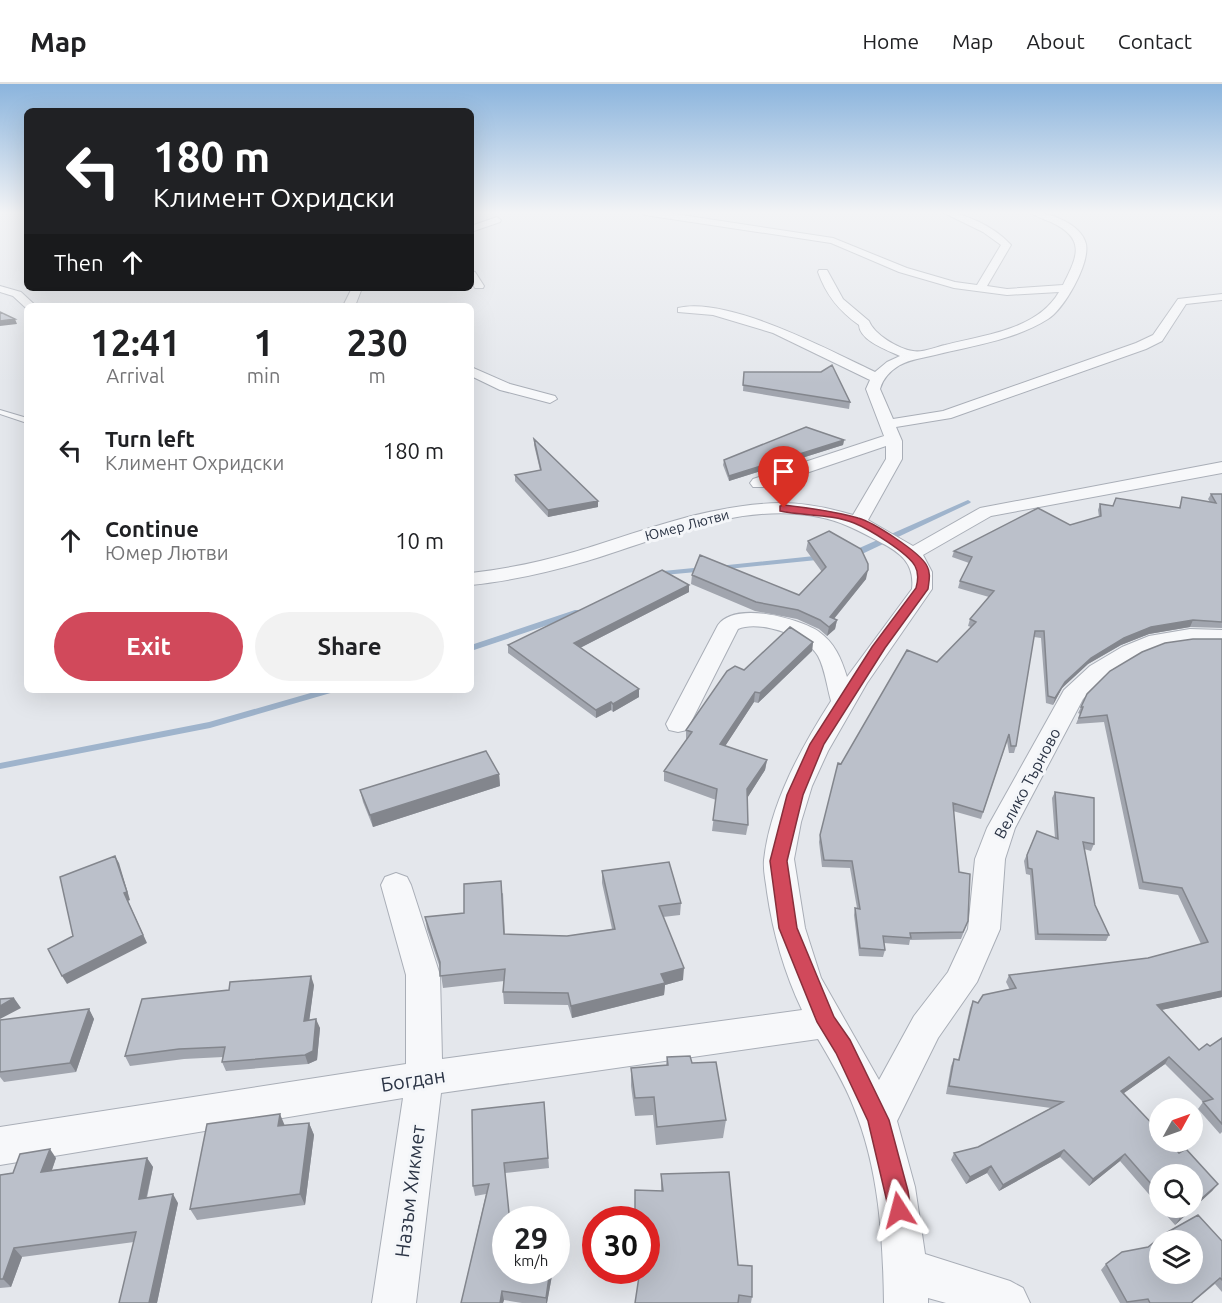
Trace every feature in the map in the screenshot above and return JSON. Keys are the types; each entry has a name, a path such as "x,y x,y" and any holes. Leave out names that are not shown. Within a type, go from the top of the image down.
{"street":[{"path":"903,269 926,278 1007,292 1066,289"},
{"path":"980,288 992,269"},
{"path":"858,521 894,459 891,431 873,389 877,378 897,362 912,356 1033,322 1051,310 1066,289 1076,269"},
{"path":"823,272 830,293 848,312 865,324 864,328 877,340 912,356"},
{"path":"474,278 479,286"},
{"path":"0,289 17,294 27,303"},
{"path":"759,483 891,431 946,415 1141,346 1158,338 1182,301 1222,297"},
{"path":"682,310 714,312 777,330 877,378"},
{"path":"474,372 505,387 550,399"},
{"path":"1008,1303 995,1296 906,1287 897,1191 878,1120 843,1047 826,1022 788,928 779,861 795,795 817,744 879,647 922,589 924,578 922,567 898,544 986,512 1134,486 1222,467"},
{"name":"Юмер Лютви","path":"474,579 500,576 551,565 679,524 731,512 784,508 818,512 858,521 898,544"},
{"path":"678,724 729,625 745,618 785,625 810,636 828,653 844,703"},
{"name":"Велико Търново","path":"878,1120 926,1028 960,982 984,929 990,859 1001,828 1074,695 1098,671 1130,652 1157,641 1190,636 1222,637"},
{"name":"Назъм Хикмет","path":"394,1303 424,1078 423,975 396,885"},
{"name":"Богдан","path":"0,1146 424,1078 826,1022"}],"lane":[{"path":"0,412 24,420"}],"building":[{"path":"0,312 15,319 0,321"},
{"path":"832,365 850,402 743,385 744,372 821,372"},
{"path":"806,427 844,440 729,476 724,460"},
{"path":"534,439 598,501 548,510 515,475 541,470"},
{"path":"1211,494 1222,494 1222,622 1193,620 1151,627 1124,638 1091,658 1065,682 1055,698 1048,696 1044,631 1035,631 1016,746 1011,746 1009,734 983,812 953,803 959,872 970,874 968,921 963,932 910,933 911,938 883,936 885,950 860,948 855,908 860,909 852,861 824,860 820,835 838,763 841,764 907,650 937,662 976,622 970,619 994,591 960,581 972,557 954,551 1038,508 1070,525 1101,516 1100,504 1113,506 1116,498 1180,508 1182,497 1216,503"},
{"path":"829,531 861,549 868,564 868,570 830,617 837,620 829,627 820,620 798,610 756,602 692,575 700,555 799,595 826,567 808,541"},
{"path":"662,570 689,585 574,643 639,689 613,704 611,702 596,710 508,645"},
{"path":"790,627 813,642 760,693 755,692 720,744 767,760 747,789 748,825 713,820 717,789 664,771 692,732 686,730 727,671 735,666 744,670"},
{"path":"1193,639 1222,639 1222,991 1157,1005 1199,1050 1222,1038 1222,1124 1203,1102 1213,1099 1169,1057 1121,1091 1149,1120 1149,1152 1189,1152 1200,1164 1149,1164 1149,1181 1125,1154 1093,1179 1064,1150 1003,1185 991,1166 970,1177 954,1153 978,1147 1063,1102 949,1086 954,1059 959,1060 973,1001 978,1003 983,995 1016,988 1009,975 1148,958 1208,942 1182,888 1143,882 1107,715 1079,718 1087,694 1110,671 1142,652 1165,643"},
{"path":"486,751 499,774 370,815 360,790"},
{"path":"1055,792 1094,798 1094,844 1083,842 1095,905 1109,935 1038,934 1032,869 1028,868 1027,855 1037,831 1058,839"},
{"path":"115,856 127,892 124,893 143,935 62,976 48,949 73,936 60,877"},
{"path":"669,862 681,903 659,906 684,968 661,974 665,983 571,1006 568,993 503,992 505,969 440,976 440,962 425,917 464,913 464,884 501,881 504,934 567,936 615,929 602,871"},
{"path":"311,976 304,1021 316,1019 313,1051 305,1055 222,1062 225,1047 179,1049 125,1056 142,999 229,990 230,982"},
{"path":"14,998 0,1006 0,999"},
{"path":"89,1009 70,1063 0,1072 0,1020"},
{"path":"690,1056 692,1063 716,1062 726,1120 657,1127 654,1097 635,1098 631,1068 668,1065 667,1057"},
{"path":"544,1102 548,1158 504,1163 508,1206 492,1206 492,1284 548,1284 546,1298 502,1291 500,1303 461,1303 489,1184 473,1186 472,1110"},
{"path":"280,1114 278,1126 309,1123 300,1194 190,1209 207,1124"},
{"path":"50,1149 41,1172 147,1158 139,1199 173,1194 149,1303 119,1303 136,1232 14,1248 3,1279 0,1279 0,1175 13,1173 20,1154"},
{"path":"1203,1168 1218,1184 1203,1197"},
{"path":"729,1172 738,1265 752,1266 752,1297 739,1295 738,1303 635,1303 638,1284 660,1284 660,1206 635,1206 635,1190 663,1191 661,1174"},
{"path":"1193,1218 1201,1218 1222,1241 1222,1280 1220,1278 1191,1303 1150,1303 1148,1299 1127,1302 1106,1264 1122,1252 1148,1247 1149,1284 1203,1284 1203,1230 1171,1230"}],"waterway":[{"path":"852,553 859,552 968,502"},
{"path":"718,568 824,557"},
{"path":"656,576 663,573 704,569"},
{"path":"474,647 578,612"},
{"path":"0,766 210,725 321,693"}],"route":[{"path":"784,508 818,512 858,521 912,554 922,567 924,578 922,589 879,647 817,744 795,795 779,861 788,928 826,1022 843,1047 878,1120 897,1191 899,1210"}]}
